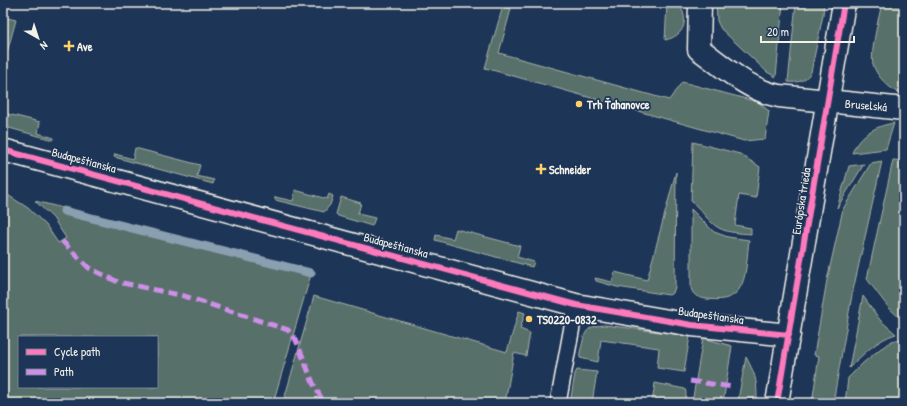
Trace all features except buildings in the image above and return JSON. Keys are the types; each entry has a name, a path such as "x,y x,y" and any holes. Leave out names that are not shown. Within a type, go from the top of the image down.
{"street":[{"name":"Bruselská","path":"700,3 699,49 753,87 767,94 779,96 904,108"},
{"name":"Európska trieda","path":"777,403 829,101 844,3"},
{"name":"Budapeštianska","path":"3,150 576,305 692,324 789,336"}],"lane":[{"path":"558,403 576,305"}],"green space":[{"path":"667,3 678,3 684,15 684,26 677,35 665,40"},
{"path":"716,3 783,3 776,77 767,72 721,29 717,21"},
{"path":"796,3 824,3 823,15 811,72 801,81 788,82"},
{"path":"882,3 904,3 904,70 900,94 877,73 872,59"},
{"path":"503,6 511,9 499,53 669,100 682,82 758,102 769,111 765,139 744,141 485,68"},
{"path":"3,17 16,20 3,67"},
{"path":"8,114 40,122 38,133 54,138 53,140 9,128 5,125"},
{"path":"894,123 886,149 852,153 859,141 868,132 880,126"},
{"path":"693,142 740,154 760,167 756,198 739,195 735,225 751,228 751,234 730,232 715,226 691,201"},
{"path":"135,148 200,165 197,176 214,180 213,184 114,157 115,154 133,159"},
{"path":"893,160 904,161 904,322 888,307 867,279"},
{"path":"882,161 852,295 833,403 812,403 819,356 814,355 827,280 843,209 871,163"},
{"path":"864,164 837,208 849,166"},
{"path":"676,172 675,287 673,293 669,295 617,287 596,281 595,278 612,282 615,272 647,280"},
{"path":"295,190 327,199 329,194 333,196 330,205 324,212 275,200 275,197 293,201"},
{"path":"3,192 28,208 46,225 58,243 66,238 53,218 35,201 312,271 273,403 3,403"},
{"path":"341,197 361,203 358,214 375,218 372,226 338,216 336,214"},
{"path":"691,209 714,232 728,237 749,240 745,274 738,291 731,297 721,299 704,299 697,296 692,291"},
{"path":"456,229 520,246 517,257 534,262 532,267 435,240 436,235 453,239"},
{"path":"314,296 507,352 519,311 525,313 520,329 530,333 526,356 514,353 505,403 283,403"},
{"path":"863,296 880,320 896,334 889,336 877,344 849,368"},
{"path":"605,325 690,336 684,372 657,368 659,348 601,340 598,362 580,358 580,351 586,332 595,326"},
{"path":"703,338 732,346 723,403 692,403"},
{"path":"900,339 904,340 904,403 845,403 848,378 880,349 892,341"},
{"path":"746,357 755,377 757,398 738,400"},
{"path":"577,370 597,372 592,403 570,403"},
{"path":"655,383 685,389 685,403 652,403"}],"waterway":[{"path":"64,211 311,273"}],"marked path":[{"path":"62,241 89,268 118,282 184,296 288,330 296,340 313,383 324,403"},
{"path":"690,381 733,387"}],"cycle path":[{"path":"777,403 844,3"},
{"path":"3,150 576,305 692,325 789,335"}],"place":[{"name":"Ave","path":"69,46"},
{"name":"Trh Ťahanovce","path":"579,104"},
{"name":"Schneider","path":"541,169"},
{"name":"TS0220-0832","path":"529,319"}]}
